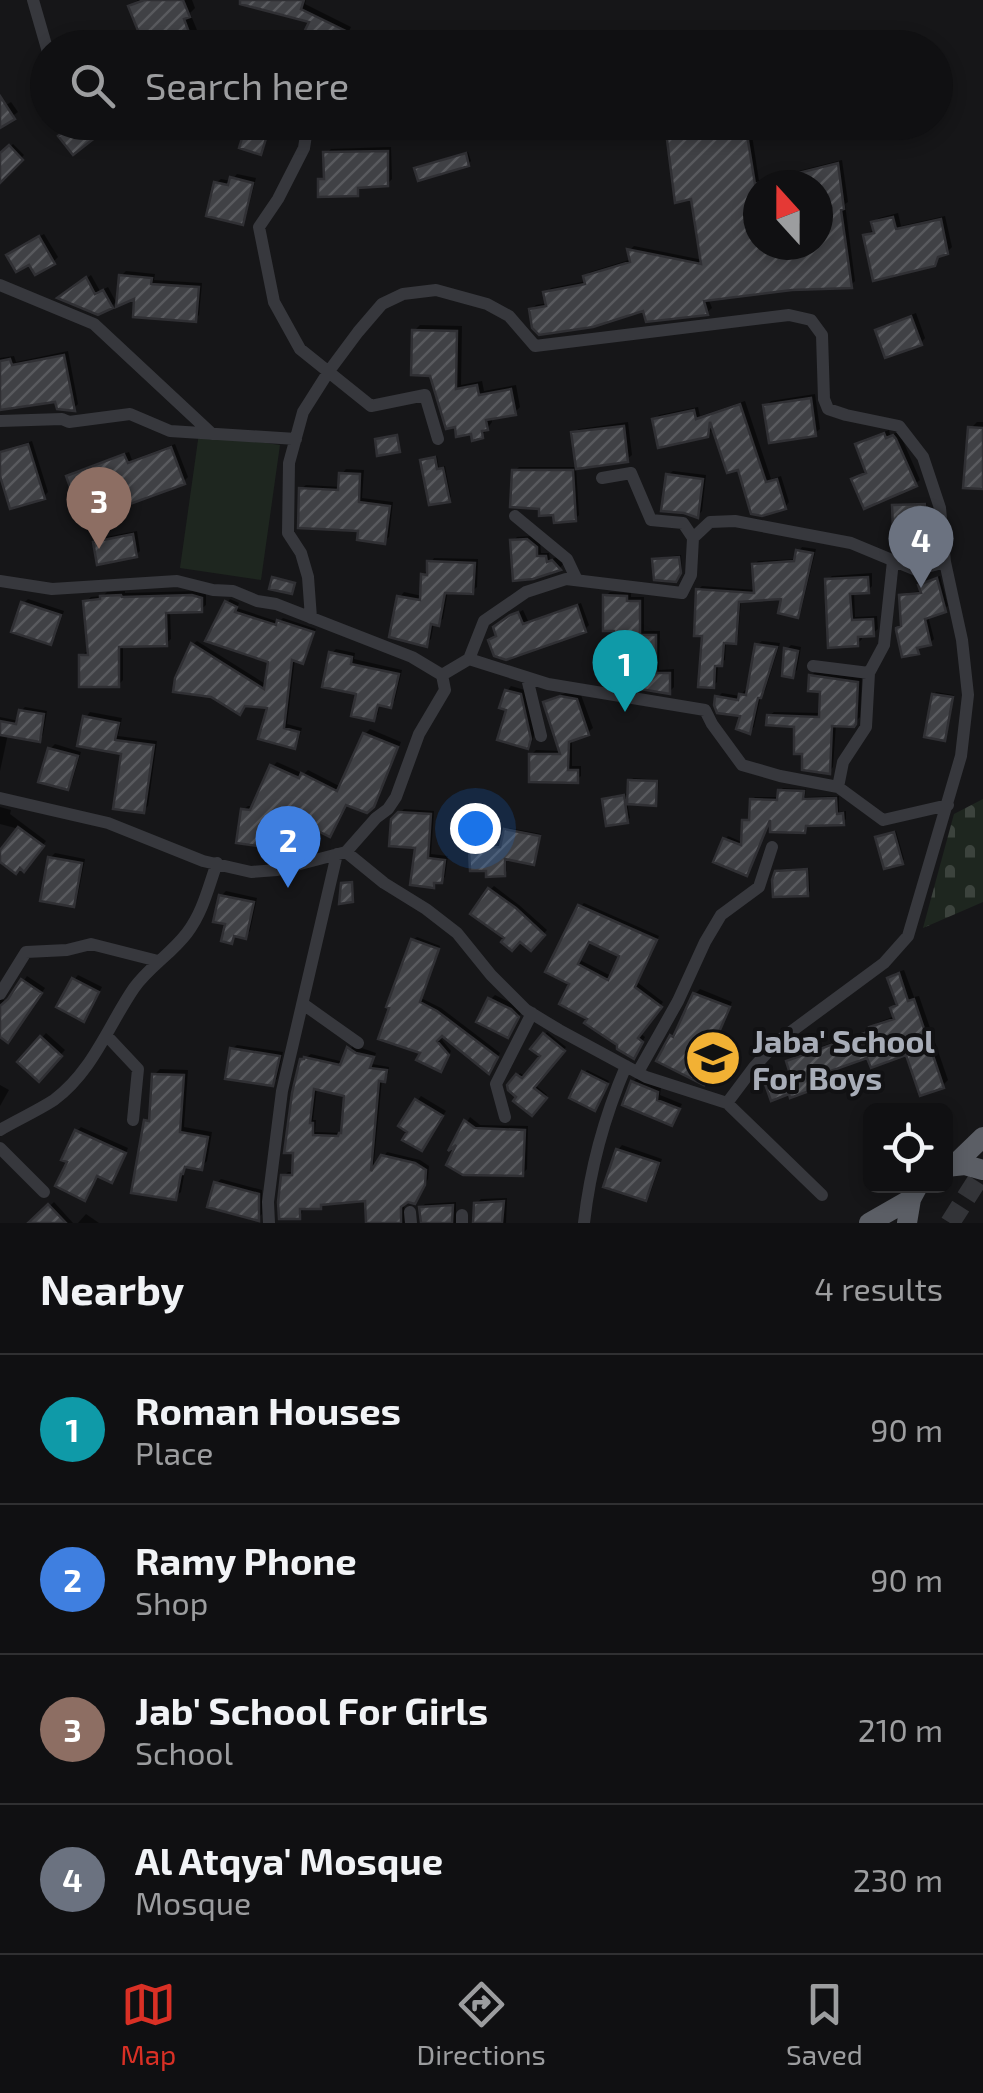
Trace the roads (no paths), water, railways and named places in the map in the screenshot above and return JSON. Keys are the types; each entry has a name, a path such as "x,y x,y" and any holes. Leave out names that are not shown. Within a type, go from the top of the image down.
{"highway":[{"path":"953,1163 983,1137"},
{"path":"953,1166 965,1164 983,1170"},
{"path":"870,1223 914,1193"},
{"path":"908,1223 915,1193"}],"street":[{"path":"33,0 42,30"},
{"path":"305,140 278,199 260,227 274,302 300,349 371,406 424,395 438,438"},
{"path":"0,285 94,324 212,434"},
{"path":"310,618 308,576 288,533 289,463 302,412 328,370 382,304 403,294 436,290 487,304 509,316 535,346 789,315 811,320 822,334 824,399 828,409 899,426 924,458 940,508 945,562 962,640 968,695 961,756 908,936 884,963 777,1042 727,1104"},
{"path":"0,421 69,422 130,414 170,432 296,438"},
{"path":"442,675 469,659 484,621 526,592 566,579 682,593 692,575 693,538 684,523 651,520 631,473 602,478"},
{"path":"515,516 567,559 577,580"},
{"path":"693,538 710,522 735,521 851,543 916,570 945,562"},
{"path":"838,787 843,762 866,727 868,673 884,645 893,560"},
{"path":"0,581 52,589 177,581 233,591 412,657 442,675 445,690 419,734 396,797 342,853 282,1092 268,1223"},
{"path":"469,659 548,684 705,710 742,765 838,787 882,820 948,805"},
{"path":"813,666 868,673"},
{"path":"527,678 540,736"},
{"path":"0,798 108,823 170,849 251,872 277,870 342,853"},
{"path":"584,1223 588,1188 613,1096 678,1001 721,915 759,887 772,847"},
{"path":"342,853 457,933 491,975 532,1013 632,1069 727,1104 822,1195"},
{"path":"0,1130 55,1099 85,1068 134,987 186,935 202,912 216,863"},
{"path":"0,994 26,952 67,950 91,944 158,962"},
{"path":"303,1004 358,1044"},
{"path":"504,1117 496,1084 532,1013"},
{"path":"107,1036 138,1068 133,1120"},
{"path":"0,1148 44,1192"}],"tunnel":[{"path":"950,1223 983,1171"}],"place":[{"name":"Jab' School For Girls","path":"99,549"},
{"name":"Al Atqya' Mosque","path":"921,588"},
{"name":"Roman Houses","path":"625,712"},
{"name":"Ramy Phone","path":"288,888"},
{"name":"Jaba' School For Boys","path":"713,1058"}]}
